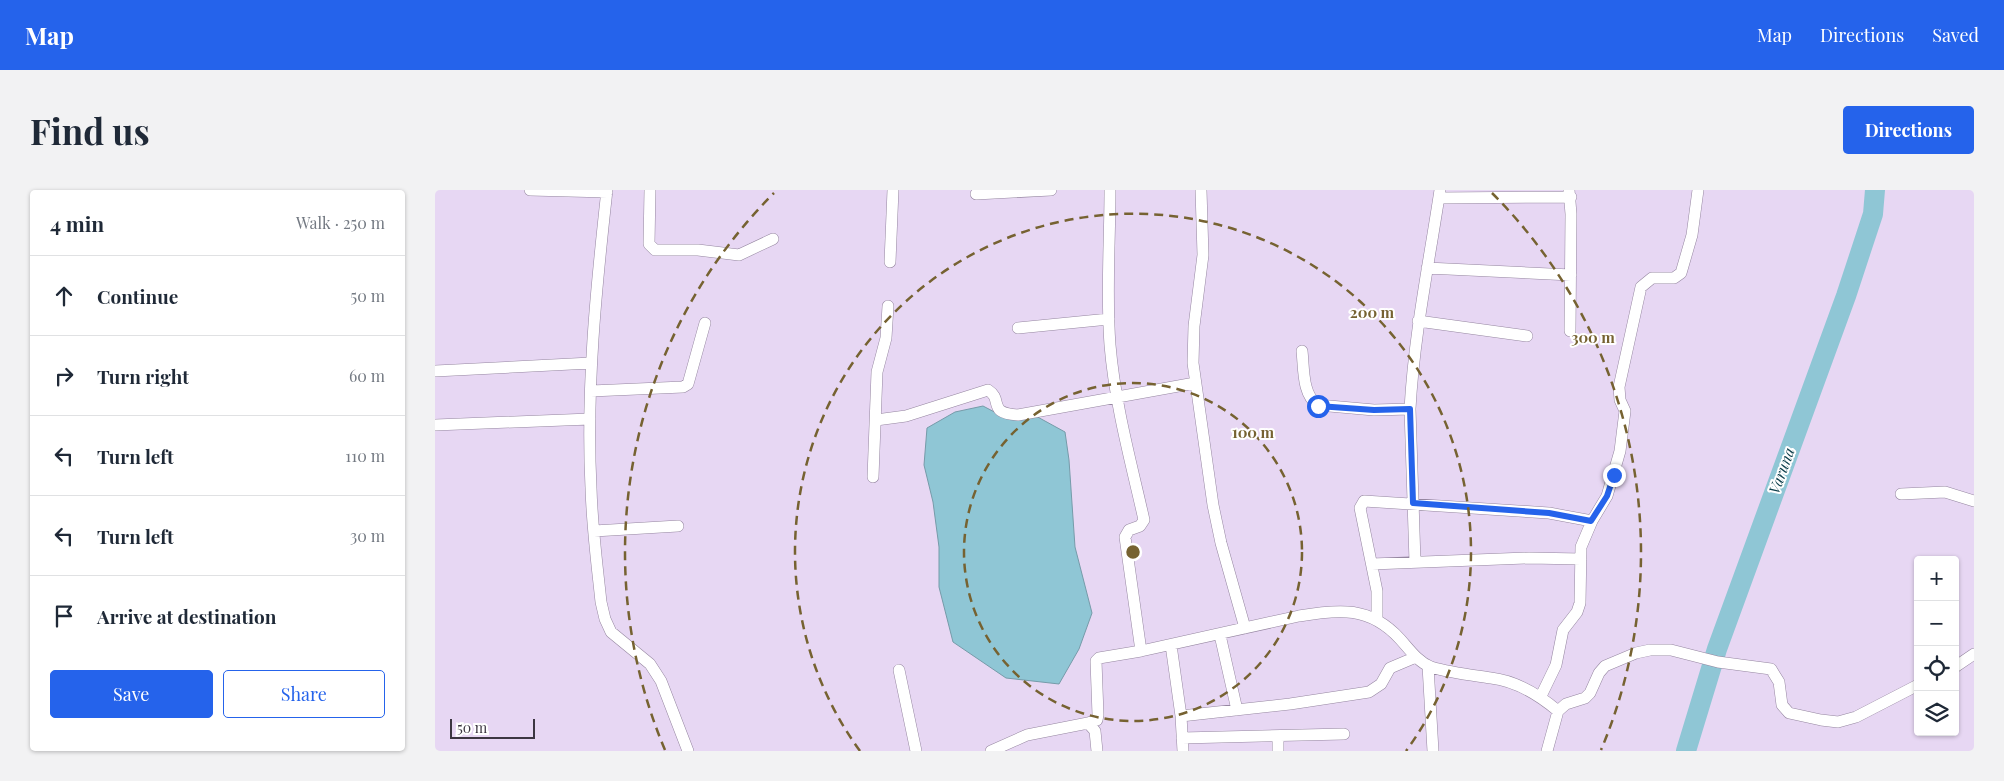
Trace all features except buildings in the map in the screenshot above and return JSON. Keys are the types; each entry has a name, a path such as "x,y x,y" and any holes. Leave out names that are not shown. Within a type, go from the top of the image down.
{"street":[{"path":"530,190 607,191 592,343 590,419 591,488 601,602 605,619 619,640 650,664 661,681 688,751"},
{"path":"650,190 649,244 655,250 698,250 739,255 773,239"},
{"path":"890,262 893,190"},
{"path":"977,194 1051,190"},
{"path":"1110,190 1109,319 1116,397 1144,520 1140,526 1129,530 1125,537 1141,652"},
{"path":"1201,190 1203,255 1193,326 1195,383 1213,505 1221,543 1245,628"},
{"path":"1541,696 1556,665 1563,630 1577,612 1580,603 1581,547 1591,521 1607,496 1621,451 1625,411 1620,400 1619,387 1641,287 1652,278 1674,278 1681,273 1692,235 1698,190"},
{"path":"1415,562 1410,409 1418,321 1439,194 1570,194 1570,331"},
{"path":"1427,268 1571,275"},
{"path":"873,478 877,372 886,338 888,306"},
{"path":"1018,328 1109,319"},
{"path":"1418,321 1527,336"},
{"path":"591,391 683,387 688,384 705,323"},
{"path":"1302,350 1307,392 1311,401 1318,406 1374,410 1410,409"},
{"path":"435,371 591,364"},
{"path":"876,420 906,416 988,390 995,396 997,408 1009,414 1060,408 1195,383"},
{"path":"435,425 590,419"},
{"path":"1901,494 1945,492 1974,501"},
{"path":"1377,619 1377,592 1360,508 1361,503 1371,500 1549,513 1591,521"},
{"path":"594,530 678,526"},
{"path":"1372,564 1529,558 1581,559"},
{"path":"991,751 1027,735 1097,720 1099,715 1096,661 1099,658 1171,646 1323,612 1359,613 1377,619 1391,630 1416,657 1429,666 1468,676 1493,678 1510,682 1541,696 1559,711"},
{"path":"1220,635 1237,710"},
{"path":"1171,646 1181,716 1183,751"},
{"path":"1547,751 1559,711 1566,704 1585,698 1590,693 1599,673 1605,666 1637,653 1650,650 1671,650 1718,662 1771,669 1779,682 1782,705 1789,712 1821,720 1838,722 1856,717 1914,687"},
{"path":"1959,664 1974,654"},
{"path":"1181,716 1334,699 1369,692 1381,684 1390,668 1416,657"},
{"path":"1429,666 1433,751"},
{"path":"899,670 916,751"},
{"path":"1088,723 1095,730 1097,751"},
{"path":"1182,738 1344,734"},
{"path":"1278,736 1278,751"}],"shaded area":[{"path":"983,406 1004,417 1034,415 1065,432 1069,460 1075,547 1092,613 1079,649 1059,684 1006,678 953,642 939,587 939,547 933,502 924,465 927,428 955,412"}],"waterway":[{"name":"Varuna","path":"1686,751 1717,649 1846,296 1873,214 1875,190"}],"route":[{"path":"1318,406 1374,410 1410,409 1413,503 1549,513 1591,521 1607,496 1614,475"}]}
